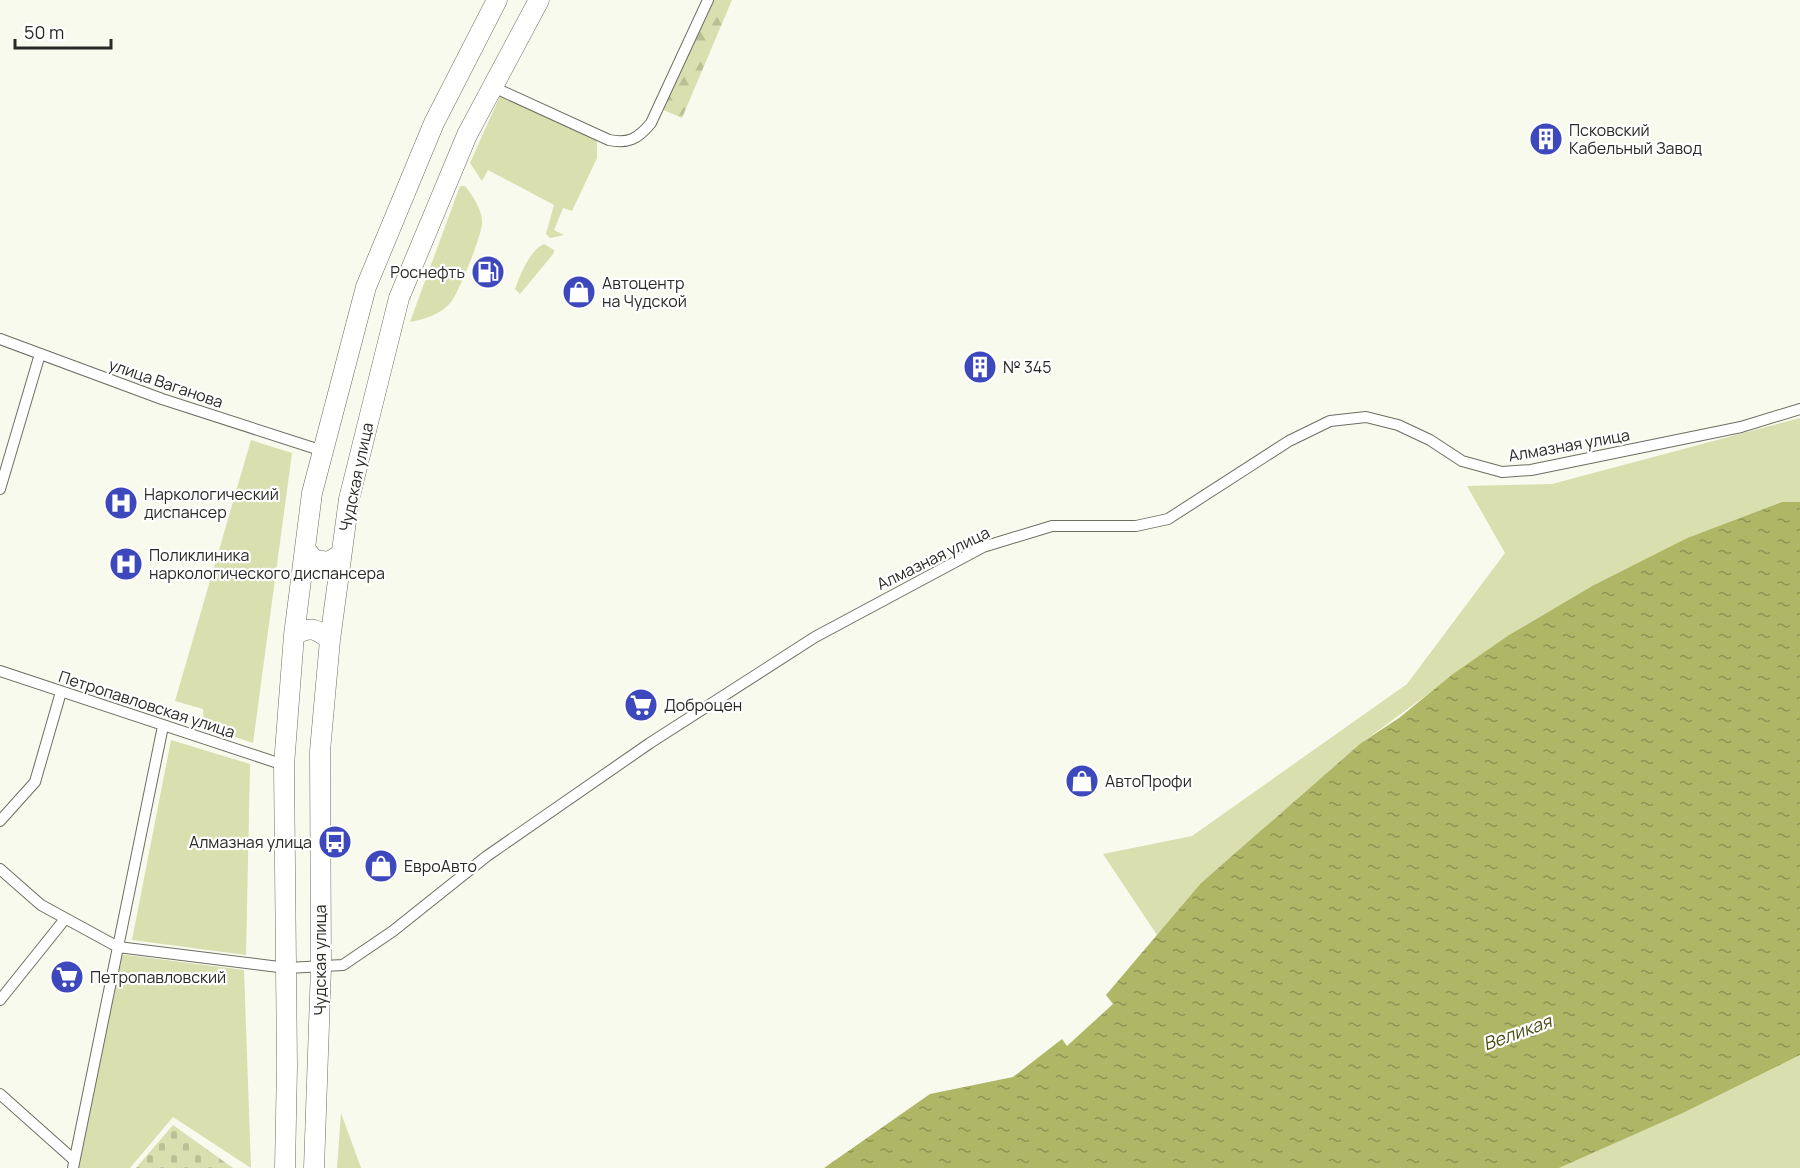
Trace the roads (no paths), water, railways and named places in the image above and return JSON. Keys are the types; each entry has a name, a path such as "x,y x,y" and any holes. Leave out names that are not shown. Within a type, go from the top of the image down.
{"highway":[{"name":"Чудская улица","path":"285,1168 284,765 294,635 312,493 366,287 434,123 497,0"},
{"name":"Чудская улица","path":"314,1168 321,968 320,751 330,640 349,499 399,298 467,135 539,0"},
{"path":"305,549 314,560 329,562 341,554"},
{"path":"294,635 306,628 318,630 330,640"}],"street":[{"path":"493,87 609,140 630,141 642,135 651,123 708,0"},
{"name":"улица Ваганова","path":"0,339 162,399 323,451"},
{"path":"0,489 40,354"},
{"name":"Алмазная улица","path":"118,947 286,968 321,968 343,965 368,949 486,856 650,743 815,637 983,547 1052,526 1136,526 1168,519 1289,441 1330,421 1366,417 1398,425 1430,440 1462,461 1502,472 1531,470 1742,427 1800,409"},
{"name":"Петропавловская улица","path":"0,671 284,765"},
{"path":"0,821 35,782 62,692"},
{"path":"73,1164 163,726"},
{"path":"0,868 41,905 118,947"},
{"path":"0,1000 65,918"},
{"path":"0,1094 73,1164"}],"water":[{"name":"Великая","path":"1782,502 1800,502 1800,1055 1683,1113 1559,1168 824,1168 930,1094 1013,1077 1062,1039 1067,1046 1113,1004 1106,995 1201,883 1361,743 1399,718 1453,674 1509,635 1592,586 1687,538"}],"place":[{"name":"Псковский Кабельный Завод","path":"1546,139"},
{"name":"Роснефть","path":"488,272"},
{"name":"Автоцентр на Чудской","path":"579,292"},
{"name":"№ 345","path":"980,367"},
{"name":"Наркологический диспансер","path":"121,503"},
{"name":"Поликлиника наркологического диспансера","path":"126,564"},
{"name":"Доброцен","path":"641,705"},
{"name":"АвтоПрофи","path":"1082,781"},
{"name":"Алмазная улица","path":"335,842"},
{"name":"ЕвроАвто","path":"381,866"},
{"name":"Петропавловский","path":"67,977"}]}
